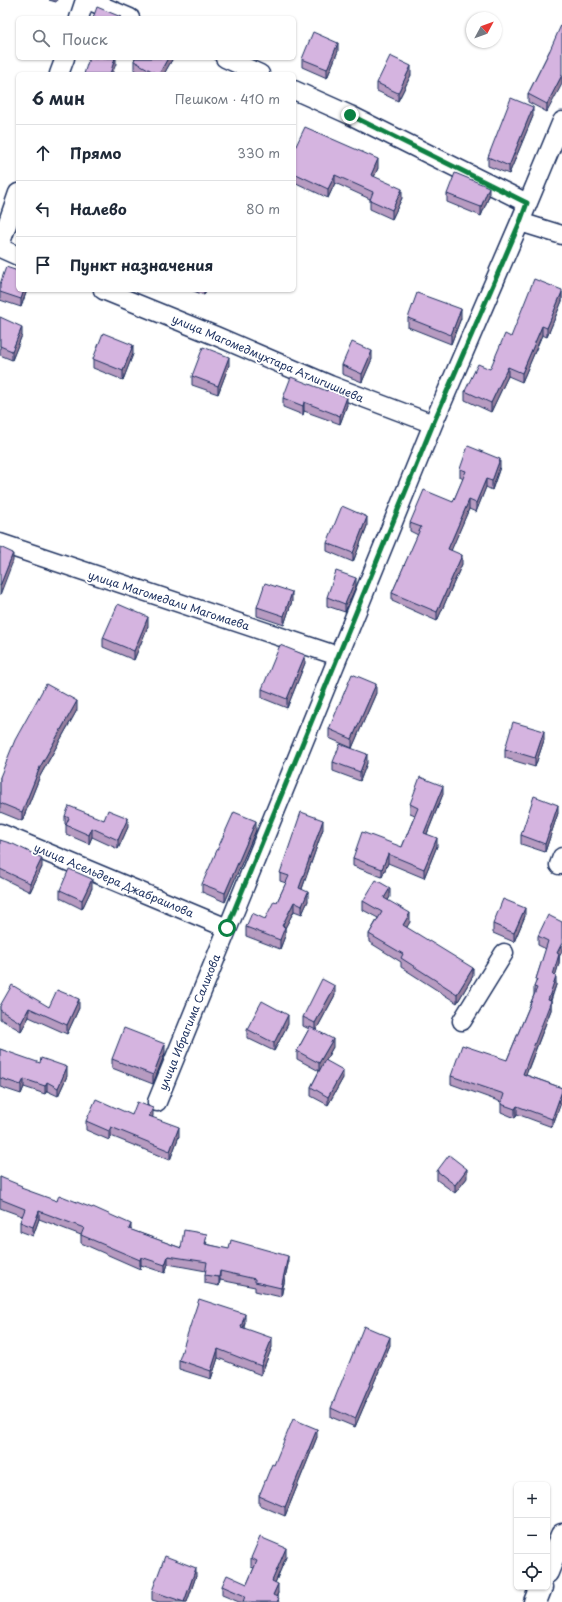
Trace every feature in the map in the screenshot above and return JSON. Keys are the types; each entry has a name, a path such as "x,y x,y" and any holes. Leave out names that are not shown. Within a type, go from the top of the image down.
{"highway":[{"path":"550,1565 562,1535"},
{"path":"535,1602 540,1590"}],"street":[{"path":"80,16 86,0 125,16"},
{"path":"60,72 64,60"},
{"path":"229,60 256,72"},
{"path":"296,91 350,115 527,203"},
{"name":"улица Ибрагима Салихова","path":"157,1102 433,424 562,121"},
{"path":"0,245 16,199"},
{"path":"520,222 562,235"},
{"path":"0,248 16,255"},
{"name":"улица Магомедмухтара Атлигишиева","path":"108,292 330,385 433,424"},
{"name":"улица Магомедали Магомаева","path":"0,543 338,656"},
{"name":"улица Асельдера Джабраилова","path":"0,832 227,928"},
{"path":"462,1021 504,953"}],"building":[{"path":"97,7 119,16 94,16"},
{"path":"562,23 562,75 547,104 528,94"},
{"path":"313,32 338,43 327,69 302,59"},
{"path":"390,56 411,66 398,93 377,83"},
{"path":"88,60 114,60 111,72 85,72"},
{"path":"167,60 160,72 153,72 134,61"},
{"path":"511,98 533,107 509,166 488,157"},
{"path":"305,127 378,159 371,175 402,189 392,210 370,200 373,192 335,175 328,189 296,174 296,146"},
{"path":"455,173 489,187 481,207 447,194"},
{"path":"6,267 16,270 16,292 23,292 21,299 0,292 0,284"},
{"path":"534,279 562,290 562,292 547,328 542,326 522,373 508,367 491,403 465,391 478,364 490,369 505,334 511,337"},
{"path":"417,293 461,309 451,335 408,318"},
{"path":"0,317 22,327 12,351 0,346"},
{"path":"103,333 133,345 123,371 93,359"},
{"path":"352,342 372,351 362,374 342,365"},
{"path":"203,347 229,357 218,386 192,376"},
{"path":"291,377 347,397 340,416 304,402 303,406 283,398"},
{"path":"468,446 500,459 492,481 486,479 476,503 469,500 448,549 462,555 437,612 392,593 421,527 410,523 424,490 453,502 466,471 460,469"},
{"path":"342,506 367,517 353,553 327,543"},
{"path":"0,547 13,553 0,586"},
{"path":"336,571 356,578 345,604 327,597"},
{"path":"265,583 292,592 284,616 257,607"},
{"path":"118,604 148,617 134,651 103,638"},
{"path":"280,645 305,655 287,699 262,689"},
{"path":"352,674 376,684 352,739 329,729"},
{"path":"46,684 77,701 40,767 22,812 0,803 0,777 15,740"},
{"path":"513,722 544,731 535,758 505,749"},
{"path":"340,744 367,754 360,772 333,762"},
{"path":"420,777 443,786 424,833 437,838 424,869 388,854 382,869 353,858 362,832 402,847 418,808 410,804"},
{"path":"534,796 558,805 545,844 521,835"},
{"path":"69,806 104,820 108,810 128,818 118,840 92,828 89,835 66,825 69,818 65,816"},
{"path":"234,812 256,821 225,893 202,884"},
{"path":"301,812 323,820 299,888 308,892 302,906 294,902 282,926 285,927 280,940 246,927 252,913 265,919 274,901 277,902 289,876 280,873"},
{"path":"0,840 13,844 42,858 30,883 0,869"},
{"path":"69,869 92,879 82,900 60,890"},
{"path":"376,880 390,888 384,898 410,913 403,925 473,968 457,994 401,958 403,954 369,934 382,912 363,901"},
{"path":"503,899 525,908 514,933 493,924"},
{"path":"548,915 562,922 562,943 557,953 559,954 553,975 556,976 548,1000 551,1001 523,1074 562,1088 552,1119 517,1106 515,1109 501,1104 504,1094 451,1076 462,1045 507,1060 537,988 534,987 548,941 538,936"},
{"path":"322,979 335,986 315,1023 303,1017"},
{"path":"12,985 49,1007 57,990 79,999 67,1025 29,1008 21,1023 0,1010 0,1006"},
{"path":"262,1001 288,1015 274,1043 247,1029"},
{"path":"310,1027 333,1039 319,1063 297,1051"},
{"path":"124,1028 165,1044 153,1075 112,1059"},
{"path":"0,1049 40,1063 41,1058 67,1067 58,1088 47,1082 45,1086 24,1079 21,1085 0,1078"},
{"path":"325,1060 343,1070 328,1097 311,1087"},
{"path":"96,1099 132,1115 137,1102 153,1108 149,1116 179,1127 170,1151 111,1127 109,1131 86,1121"},
{"path":"449,1155 467,1169 455,1185 437,1171"},
{"path":"0,1177 22,1186 21,1188 57,1201 59,1195 92,1208 93,1207 131,1224 129,1229 181,1248 184,1230 207,1234 205,1244 229,1249 231,1240 288,1256 281,1288 255,1282 255,1279 220,1271 219,1277 205,1275 207,1262 168,1256 165,1265 141,1257 140,1260 81,1235 84,1228 39,1211 33,1227 20,1222 25,1209 0,1199"},
{"path":"199,1299 245,1314 241,1327 272,1338 261,1366 218,1349 211,1371 179,1360"},
{"path":"364,1326 390,1337 355,1419 331,1408"},
{"path":"293,1419 317,1429 285,1507 259,1496"},
{"path":"260,1537 286,1548 272,1581 278,1584 273,1595 279,1598 277,1602 243,1602 245,1596 222,1586 227,1575 247,1584 257,1561 251,1558"},
{"path":"165,1556 196,1568 184,1602 152,1591"}],"route":[{"path":"227,928 433,424 527,203 350,115"}]}
